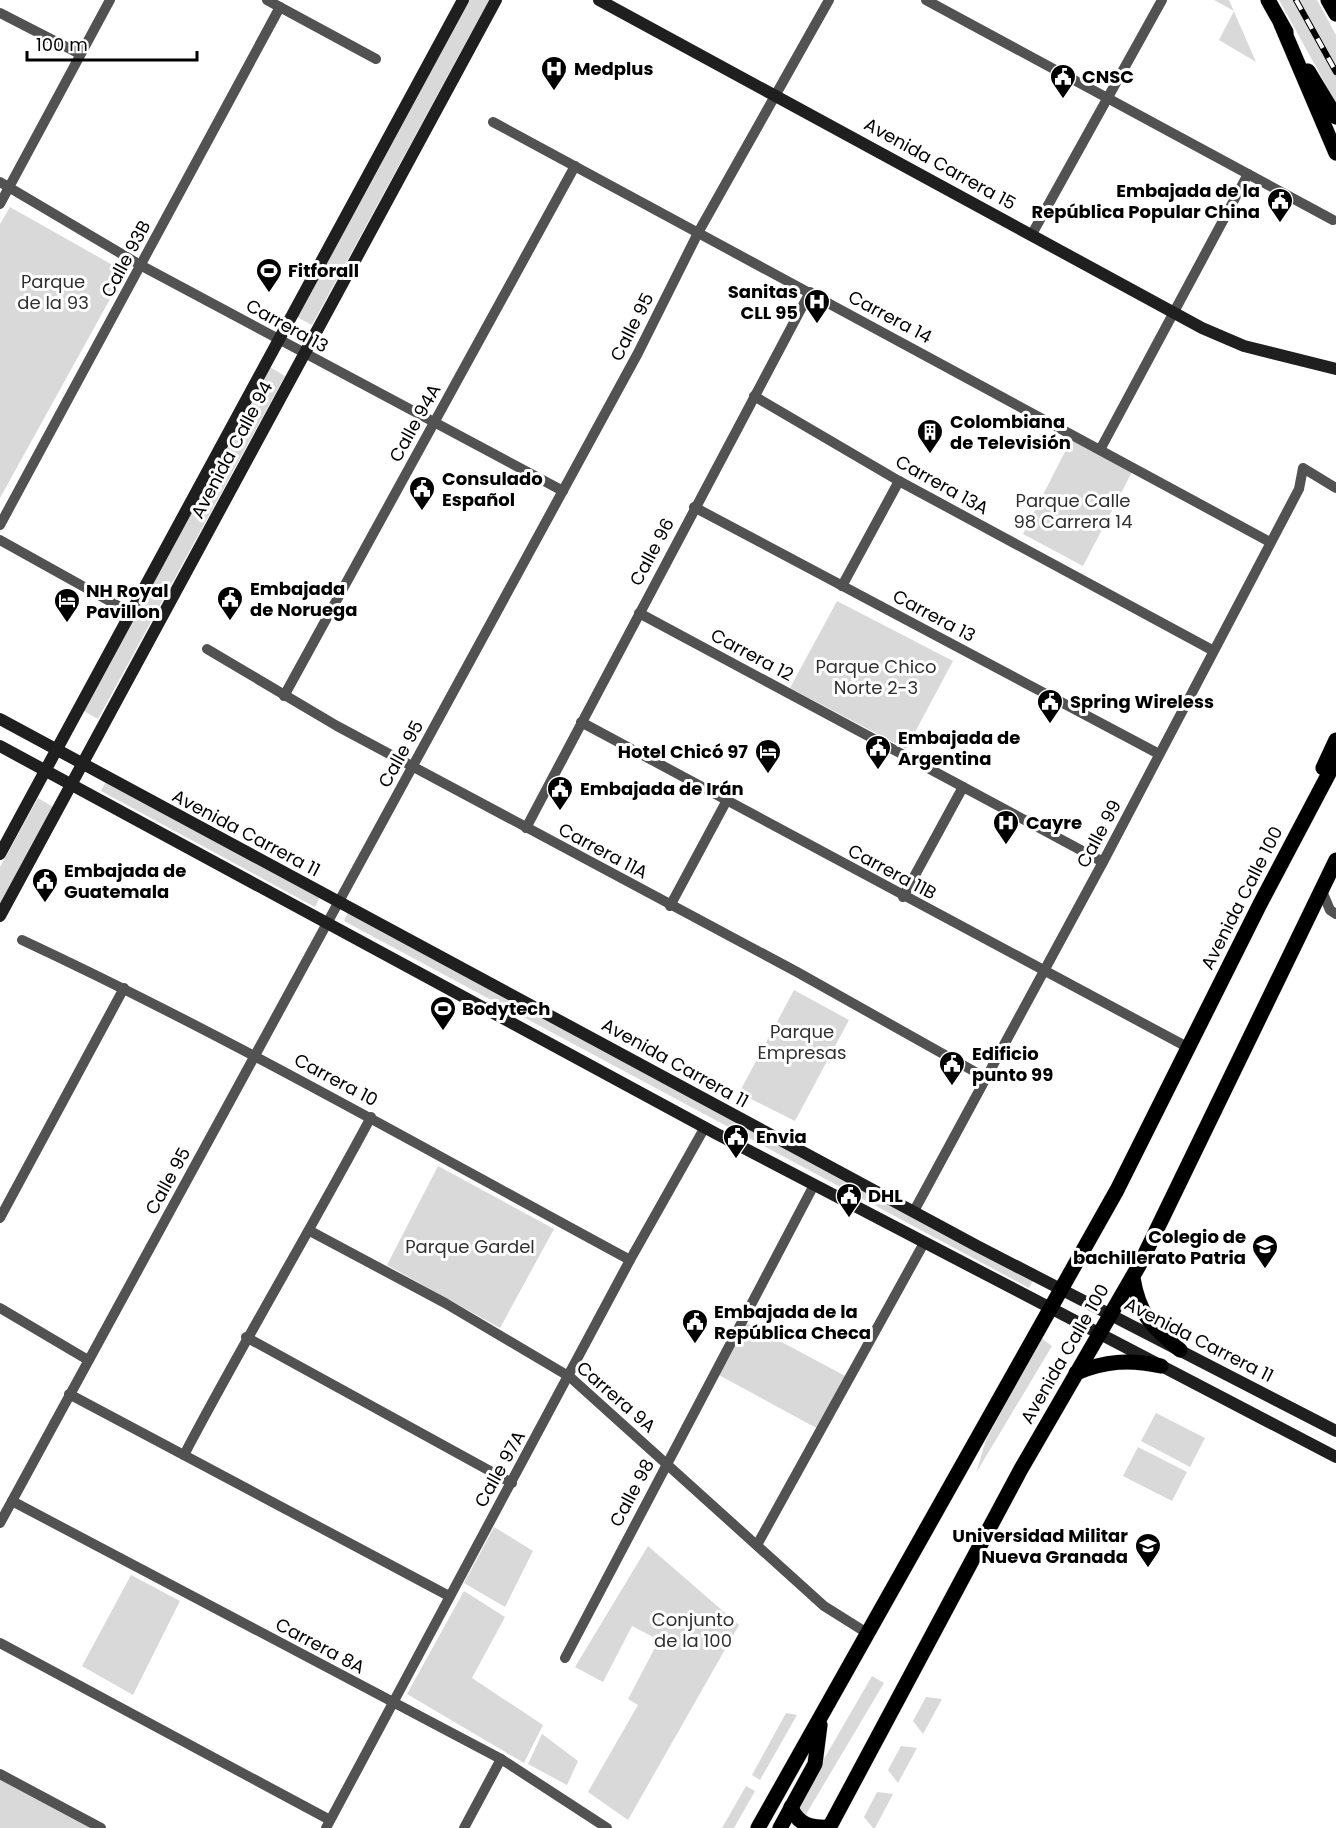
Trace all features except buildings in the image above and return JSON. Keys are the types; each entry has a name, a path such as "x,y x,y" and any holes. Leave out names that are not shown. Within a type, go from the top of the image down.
{"main road":[{"name":"Avenida Calle 94","path":"0,854 463,0"},
{"name":"Avenida Calle 94","path":"0,916 496,0"},
{"name":"Avenida Carrera 15","path":"599,0 1174,313 1244,346 1336,369"},
{"path":"1269,0 1336,153"},
{"path":"1328,0 1336,14"},
{"path":"1281,24 1336,117"},
{"name":"Avenida Carrera 11","path":"0,719 1061,1290 1336,1431"},
{"path":"1260,904 1336,740"},
{"path":"0,746 705,1127 1336,1457"},
{"name":"Avenida Calle 100","path":"758,1828 1117,1190 1260,904 1336,760"},
{"name":"Avenida Calle 100","path":"829,1828 1017,1477 1132,1278 1336,860"},
{"path":"1132,1278 1138,1306 1143,1316 1180,1350"},
{"path":"1076,1373 1098,1365 1118,1362 1161,1366"},
{"name":"Avenida Calle 100","path":"780,1828 815,1764 821,1716"},
{"path":"770,1806 773,1828"},
{"path":"791,1807 800,1821 815,1827 829,1828"}],"street":[{"path":"0,204 5,184 110,0"},
{"path":"267,0 376,59"},
{"name":"Calle 95","path":"0,1523 638,353 699,231 829,0"},
{"path":"926,0 1333,220"},
{"path":"1032,234 1162,0"},
{"name":"Calle 93B","path":"0,525 280,7"},
{"path":"0,14 80,54"},
{"name":"Carrera 14","path":"493,122 1101,448 1270,542"},
{"name":"Calle 94A","path":"284,696 575,166"},
{"path":"1101,448 1248,174"},
{"name":"Carrera 13","path":"5,184 142,266 563,491"},
{"name":"Calle 96","path":"526,828 694,507 810,292"},
{"name":"Carrera 13A","path":"754,396 899,481 1212,650"},
{"name":"Calle 99","path":"914,1211 1103,862 1212,650 1299,489 1303,468 1336,488"},
{"path":"842,586 899,481"},
{"name":"Carrera 13","path":"694,507 1159,754"},
{"path":"0,540 131,613"},
{"name":"Carrera 12","path":"639,613 1103,862"},
{"name":"Carrera 11A","path":"207,649 248,671 284,696 670,906 813,980 986,1078"},
{"name":"Carrera 11B","path":"581,722 903,897 1189,1048"},
{"path":"903,897 963,787"},
{"path":"670,906 727,800"},
{"path":"1319,897 1333,912"},
{"name":"Carrera 10","path":"22,940 124,988 371,1117 630,1260"},
{"path":"0,1218 124,988"},
{"path":"184,1455 246,1337 310,1231 371,1117"},
{"name":"Calle 97A","path":"328,1824 391,1703 570,1377 630,1260 705,1127"},
{"name":"Calle 98","path":"564,1658 814,1185"},
{"name":"Carrera 9A","path":"310,1231 445,1303 570,1377 829,1610 867,1633"},
{"path":"757,1545 924,1243"},
{"path":"0,1308 88,1360"},
{"path":"246,1337 512,1483"},
{"path":"69,1394 449,1596"},
{"name":"Carrera 8A","path":"12,1501 391,1703 501,1759 607,1828"},
{"path":"0,1643 328,1824"},
{"path":"464,1828 501,1759"},
{"path":"0,1774 101,1828"},
{"path":"584,1828 590,1817"}],"green space":[{"path":"469,0 489,0 312,325 297,317"},
{"path":"1214,0 1229,0 1234,11"},
{"path":"1279,0 1317,0 1336,35 1336,103"},
{"path":"1234,11 1256,62 1219,40"},
{"name":"Parque de la 93","path":"10,207 125,272 0,498 0,224"},
{"path":"270,367 285,376 98,719 82,710"},
{"name":"Parque Calle 98 Carrera 14","path":"1071,440 1132,472 1083,566 1023,534"},
{"name":"Parque Chico Norte 2-3","path":"837,601 953,661 906,749 790,688"},
{"path":"106,781 320,897 315,907 101,791"},
{"path":"38,798 53,807 0,905 0,867"},
{"path":"348,912 1034,1279 1029,1288 344,921"},
{"name":"Parque Empresas","path":"794,990 849,1020 795,1121 739,1093"},
{"name":"Parque Gardel","path":"438,1166 554,1229 500,1328 387,1265"},
{"path":"744,1322 849,1378 822,1431 717,1374"},
{"path":"1041,1338 1052,1346 976,1473 986,1440"},
{"path":"1156,1413 1205,1438 1190,1467 1141,1441"},
{"path":"1138,1447 1187,1472 1172,1501 1123,1476"},
{"path":"494,1527 533,1551 505,1607 464,1583"},
{"name":"Conjunto de la 100","path":"648,1546 739,1625 628,1820 588,1792 638,1705 628,1699 659,1640 632,1626 603,1682 575,1667"},
{"path":"131,1575 180,1601 133,1695 82,1666"},
{"path":"464,1591 505,1617 472,1678 543,1725 524,1763 407,1694"},
{"path":"872,1676 884,1683 805,1816 795,1809"},
{"path":"926,1697 942,1699 923,1734 913,1721"},
{"path":"786,1713 797,1715 760,1780 752,1775"},
{"path":"542,1734 578,1761 567,1785 528,1764"},
{"path":"901,1746 917,1748 898,1783 888,1770"},
{"path":"0,1775 101,1828 0,1828"},
{"path":"746,1786 755,1791 734,1828 722,1828"},
{"path":"877,1792 893,1794 873,1828 864,1817"}],"railway":[{"path":"1296,0 1336,72"}],"place":[{"name":"Medplus","path":"554,92"},
{"name":"CNSC","path":"1063,100"},
{"name":"Embajada de la República Popular China","path":"1280,224"},
{"name":"Fitforall","path":"269,294"},
{"name":"Sanitas CLL 95","path":"817,325"},
{"name":"Colombiana de Televisión","path":"930,455"},
{"name":"Consulado Español","path":"422,512"},
{"name":"Embajada de Noruega","path":"230,622"},
{"name":"NH Royal Pavillon","path":"67,624"},
{"name":"Spring Wireless","path":"1050,725"},
{"name":"Embajada de Argentina","path":"878,771"},
{"name":"Hotel Chicó 97","path":"768,775"},
{"name":"Embajada de Irán","path":"560,812"},
{"name":"Cayre","path":"1006,846"},
{"name":"Embajada de Guatemala","path":"45,904"},
{"name":"Bodytech","path":"443,1032"},
{"name":"Edificio punto 99","path":"952,1087"},
{"name":"Envia","path":"736,1160"},
{"name":"DHL","path":"849,1219"},
{"name":"Colegio de bachillerato Patria","path":"1265,1270"},
{"name":"Embajada de la República Checa","path":"695,1345"},
{"name":"Universidad Militar Nueva Granada","path":"1148,1569"}]}
